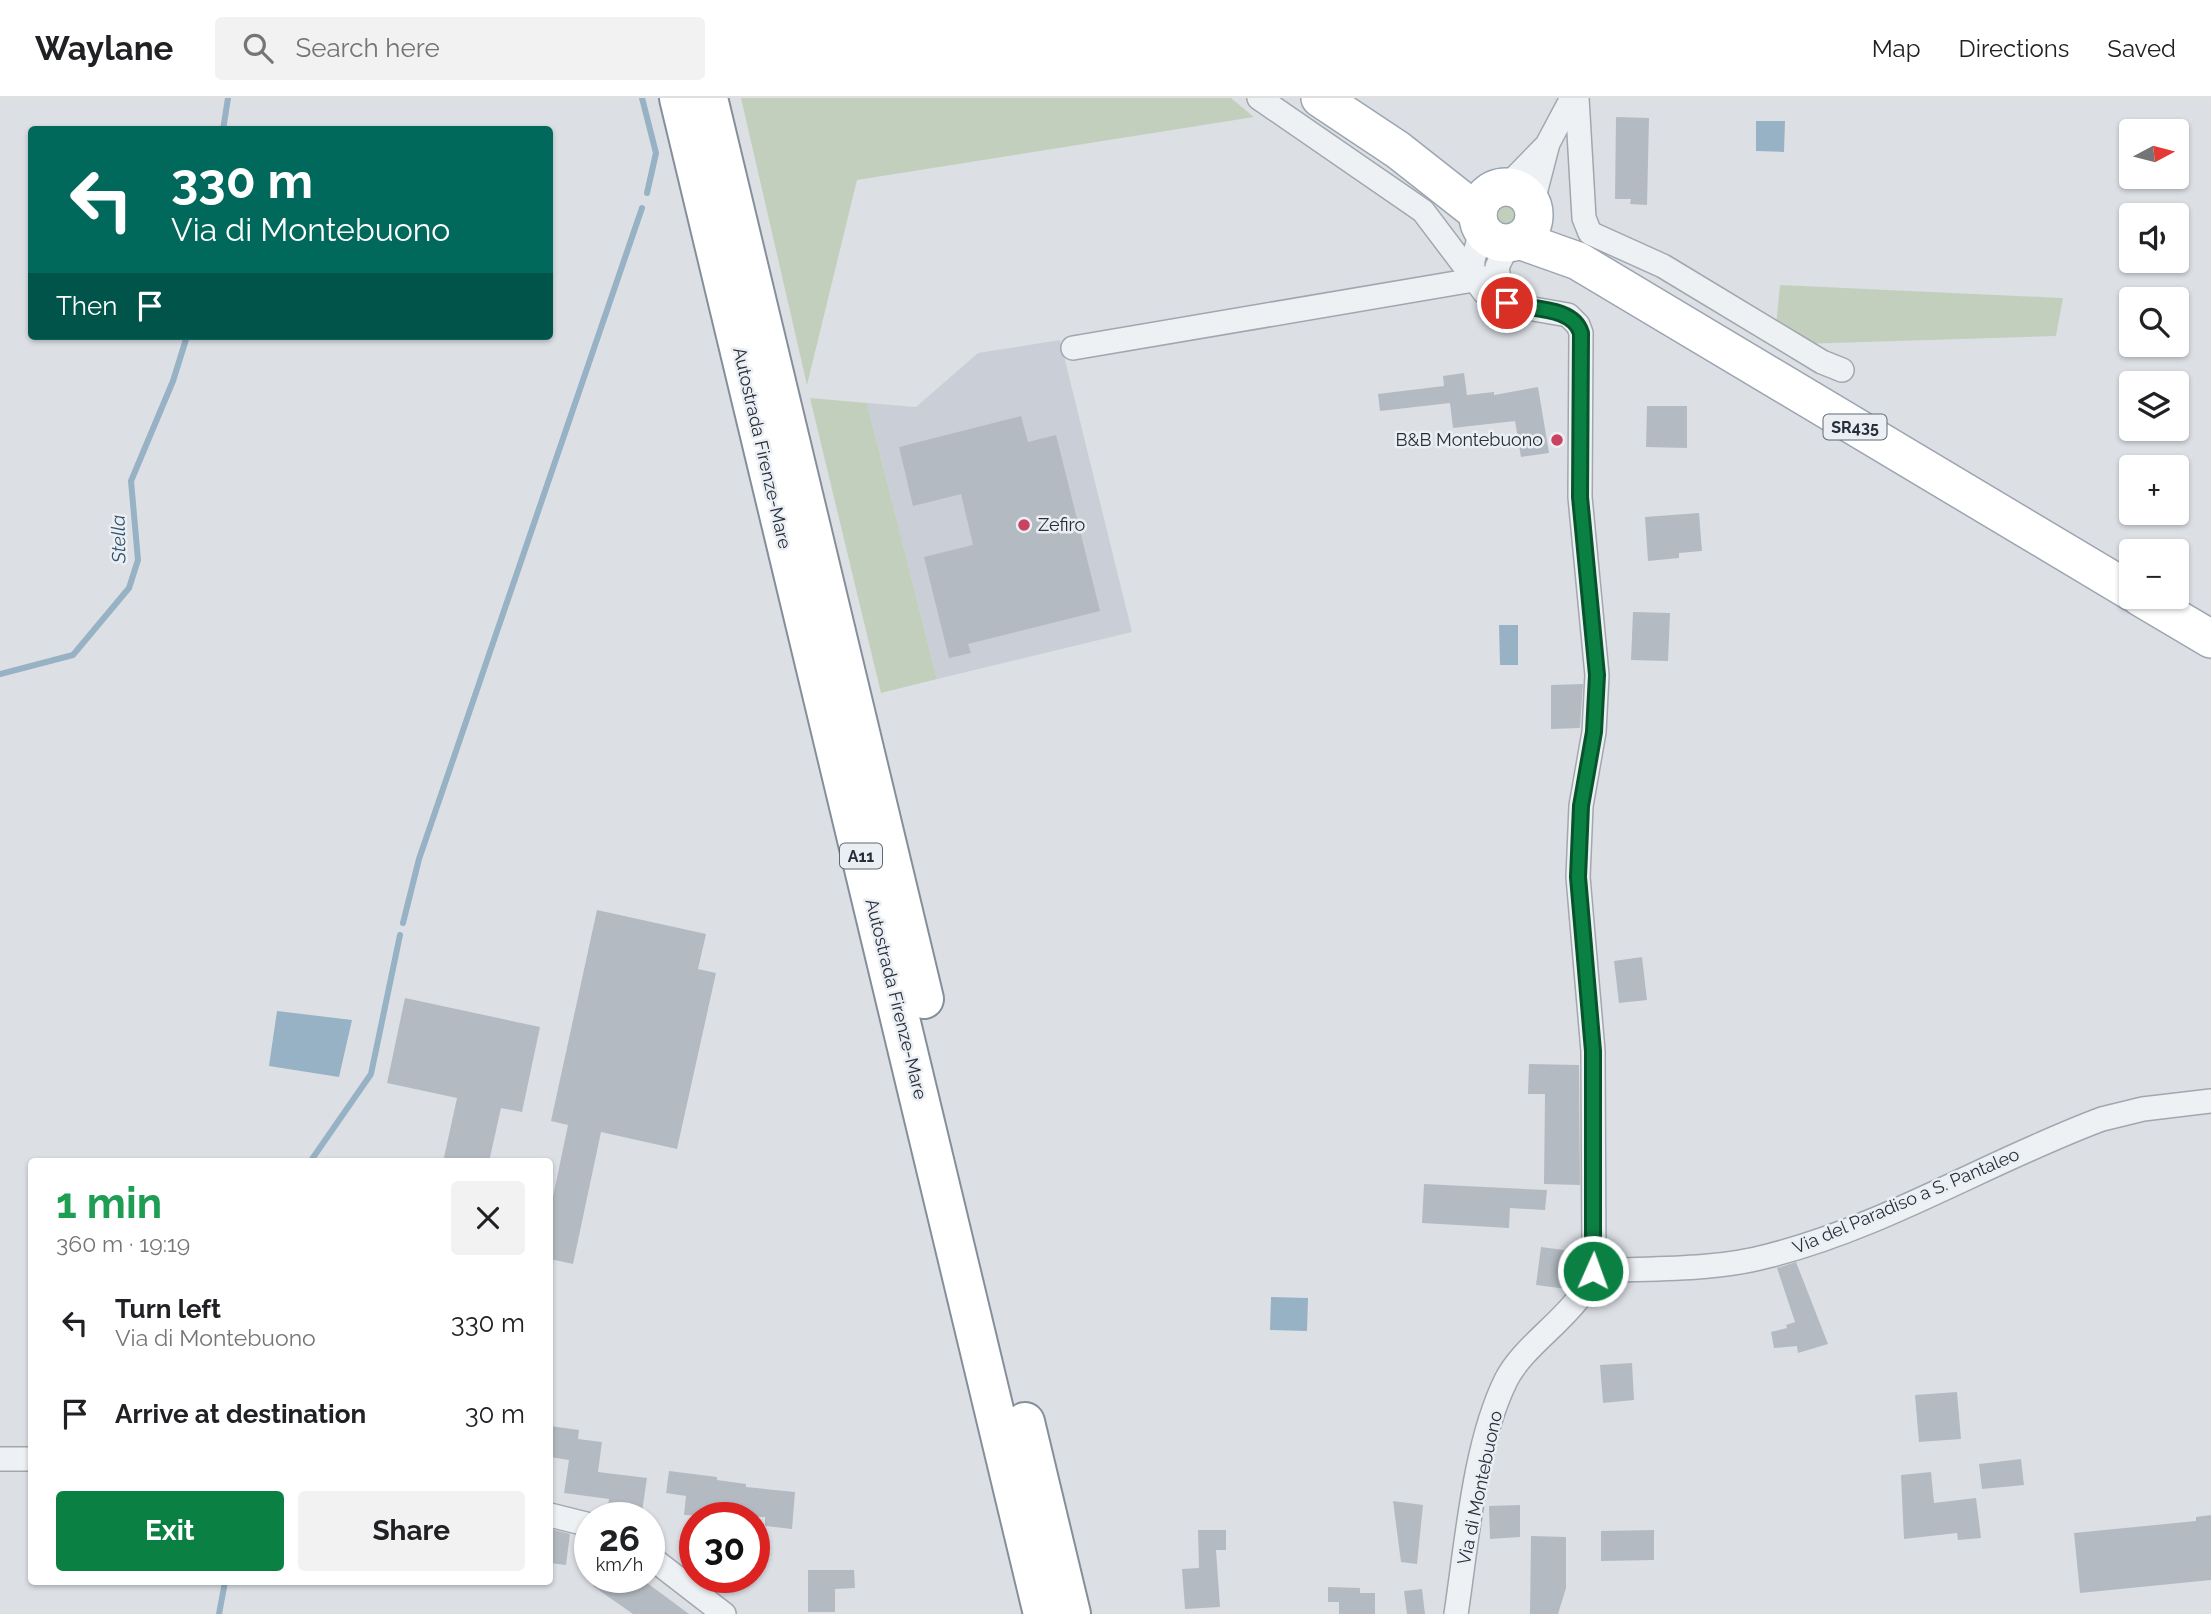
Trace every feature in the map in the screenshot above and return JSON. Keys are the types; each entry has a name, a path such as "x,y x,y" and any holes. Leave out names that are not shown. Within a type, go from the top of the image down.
{"highway":[{"name":"Autostrada Firenze-Mare","path":"679,98 1043,1614"},
{"name":"Autostrada Firenze-Mare","path":"708,98 1071,1614"}],"main road":[{"path":"1320,98 1503,224"},
{"name":"SR435","path":"1503,224 1578,261 2119,584"},
{"path":"2160,609 2211,639"}],"street":[{"path":"1259,98 1418,206 1434,222 1472,280 1485,293 1507,303 1568,315 1578,325 1581,333 1580,497 1597,675 1594,732 1581,806 1578,877 1593,1051 1593,1271"},
{"path":"1472,280 1574,98"},
{"path":"1574,98 1584,218 1590,233 1663,266 1822,362 1842,370"},
{"path":"1447,242 1503,224"},
{"path":"1472,280 1503,224"},
{"path":"1503,224 1507,303"},
{"path":"1073,348 1472,280"},
{"name":"Via del Paradiso a S. Pantaleo","path":"1593,1271 1726,1263 1766,1257 1817,1242 2102,1119 2143,1109 2211,1101"},
{"name":"Via di Montebuono","path":"1456,1614 1478,1477 1501,1391 1517,1363 1583,1293 1593,1271"},
{"path":"0,1459 28,1459"},
{"path":"553,1516 574,1521"},
{"path":"665,1567 724,1614"},
{"path":"669,1570 701,1614"}],"shaded area":[{"path":"1060,340 1132,632 937,679 867,403 916,407 978,353"}],"green space":[{"path":"741,98 1231,98 1254,117 857,180 807,385"},
{"path":"1507,197 1520,202 1525,215 1520,228 1507,233 1494,228 1489,215 1494,202"},
{"path":"1780,285 2063,298 2056,336 1800,344 1776,326"},
{"path":"810,398 867,403 937,679 881,693"}],"water":[{"path":"1756,121 1785,121 1784,152 1756,151"},
{"path":"1499,625 1518,625 1518,665 1500,665"},
{"path":"277,1011 352,1020 339,1077 269,1066"},
{"path":"1271,1297 1308,1298 1307,1331 1270,1330"}],"building":[{"path":"1616,117 1649,118 1647,205 1630,204 1631,199 1615,199"},
{"path":"1464,373 1467,395 1494,392 1494,395 1538,387 1549,453 1521,457 1515,421 1453,428 1450,403 1380,411 1378,394 1444,386 1443,376"},
{"path":"1647,406 1687,406 1687,448 1646,447"},
{"name":"Zefiro","path":"1021,416 1028,442 1056,435 1100,611 968,644 971,653 949,658 924,557 973,545 961,494 913,506 899,447"},
{"path":"1699,513 1702,551 1679,553 1679,558 1648,561 1645,517"},
{"path":"1633,612 1670,613 1668,661 1631,660"},
{"path":"1583,684 1580,728 1551,729 1551,685"},
{"path":"597,910 706,934 698,969 716,973 677,1149 601,1132 573,1264 553,1260 553,1197 568,1125 551,1121"},
{"path":"1642,957 1647,1000 1619,1003 1614,961"},
{"path":"405,998 540,1027 522,1112 501,1108 490,1158 444,1158 457,1098 387,1083"},
{"path":"1529,1064 1579,1065 1580,1185 1544,1184 1545,1094 1528,1094"},
{"path":"1424,1184 1547,1190 1545,1210 1510,1208 1509,1228 1422,1223"},
{"path":"1541,1247 1571,1251 1567,1289 1536,1285"},
{"path":"1796,1262 1828,1344 1798,1353 1797,1346 1774,1348 1771,1332 1787,1328 1786,1325 1795,1322 1777,1268"},
{"path":"1632,1363 1634,1400 1603,1403 1600,1365"},
{"path":"1957,1392 1961,1439 1919,1442 1915,1395"},
{"path":"553,1426 579,1430 578,1439 602,1442 598,1472 647,1478 643,1502 609,1502 609,1499 564,1493 569,1460 553,1457"},
{"path":"2021,1459 2024,1485 1982,1489 1979,1464"},
{"path":"669,1471 717,1477 717,1480 746,1484 746,1487 795,1492 792,1529 770,1527 770,1502 685,1502 686,1496 666,1493"},
{"path":"1931,1472 1934,1503 1976,1498 1981,1538 1958,1540 1957,1533 1904,1539 1901,1475"},
{"path":"1393,1501 1423,1505 1417,1564 1401,1562"},
{"path":"1520,1505 1520,1537 1490,1539 1489,1506"},
{"path":"2211,1515 2211,1580 2080,1593 2074,1533 2196,1521 2196,1517"},
{"path":"553,1530 570,1534 566,1565 553,1563"},
{"path":"1198,1530 1226,1530 1226,1550 1216,1550 1220,1607 1185,1609 1182,1569 1199,1568"},
{"path":"1654,1530 1654,1560 1601,1561 1601,1531"},
{"path":"1531,1536 1566,1537 1566,1588 1558,1614 1530,1614"},
{"path":"808,1570 854,1570 855,1588 835,1589 835,1612 808,1612"},
{"path":"1328,1587 1360,1588 1360,1593 1375,1593 1375,1614 1339,1614 1339,1602 1328,1602"},
{"path":"1422,1589 1425,1614 1407,1614 1404,1591"},
{"path":"603,1593 661,1593 689,1614 633,1614"}],"waterway":[{"name":"Stella","path":"224,126 228,98"},
{"path":"642,98 656,153 647,193"},
{"path":"403,923 419,859 642,208"},
{"name":"Stella","path":"0,674 73,655 129,588 138,560 131,481 173,381 186,340"},
{"path":"313,1158 371,1074 400,935"},
{"path":"219,1614 224,1585"}],"place":[{"name":"B&B Montebuono","path":"1557,440"},
{"name":"Zefiro","path":"1024,525"}],"route":[{"path":"1507,303 1568,315 1574,319 1581,333 1580,497 1597,675 1594,732 1581,806 1578,877 1593,1051 1593,1271"}]}
